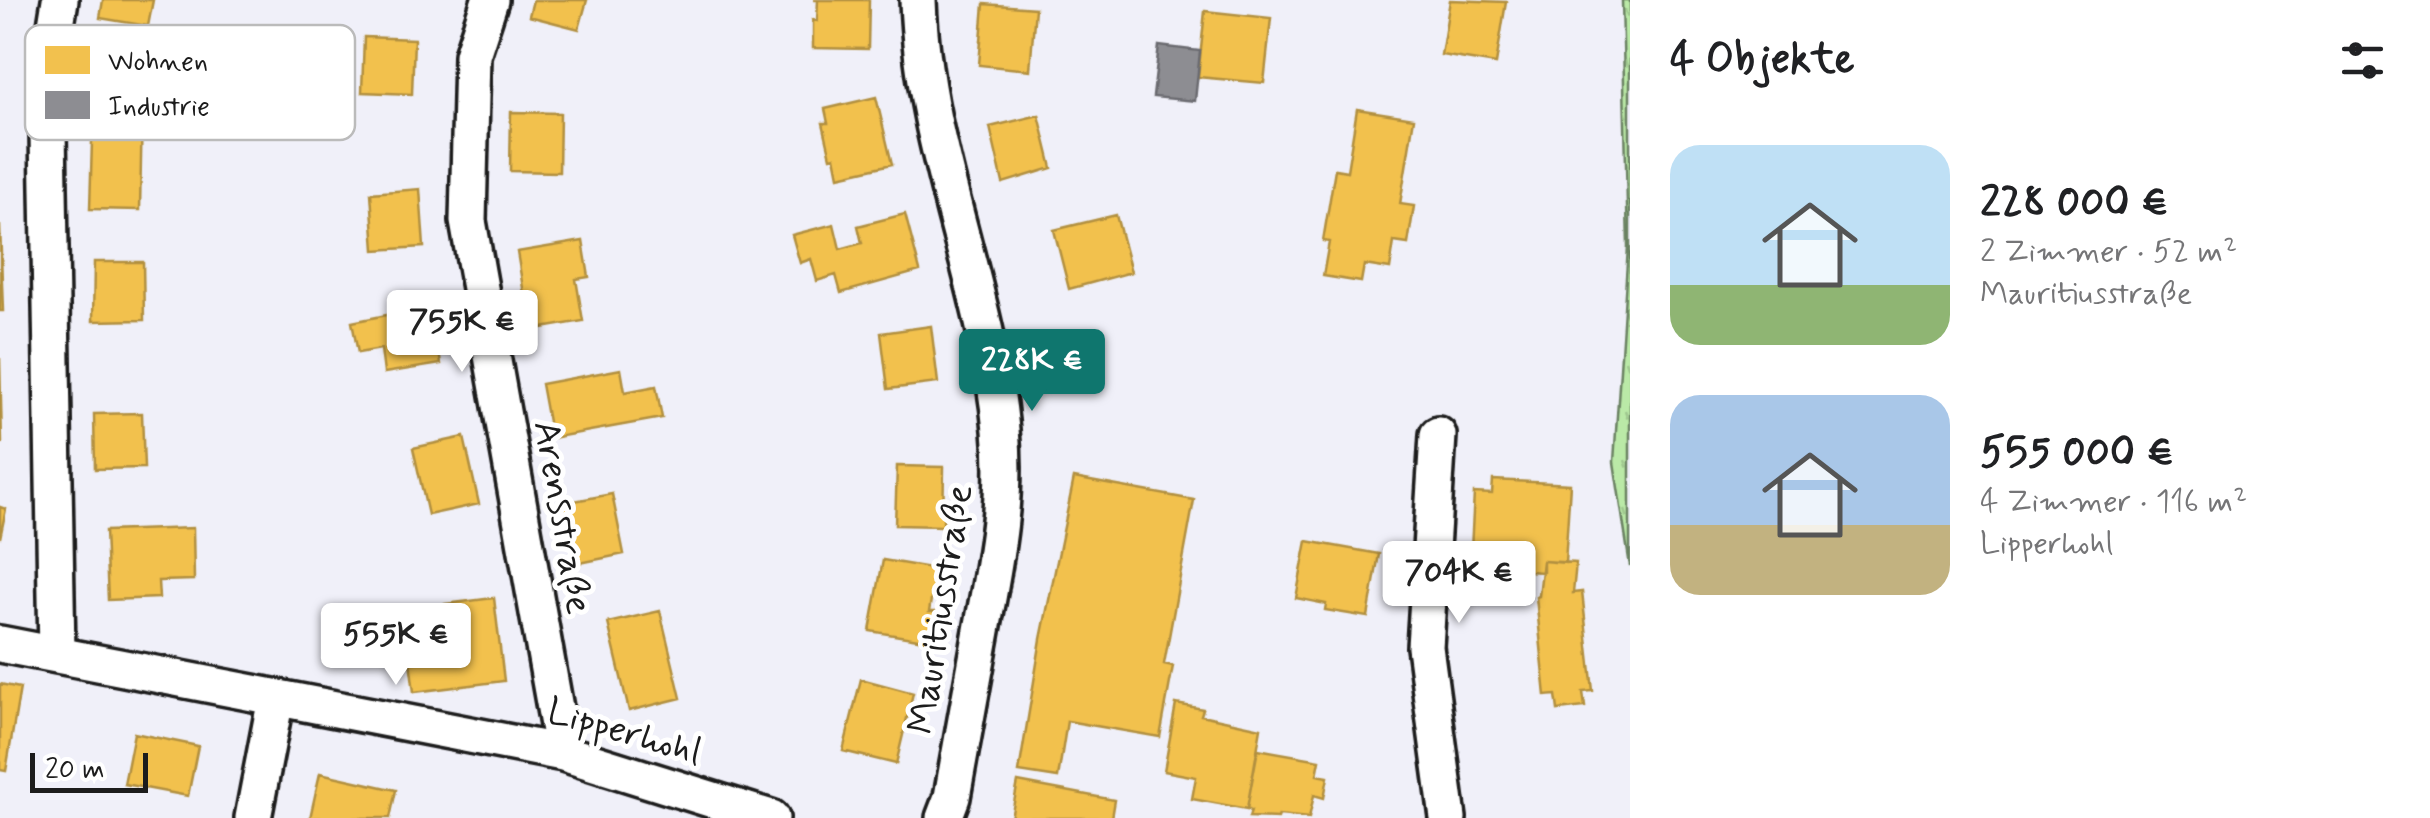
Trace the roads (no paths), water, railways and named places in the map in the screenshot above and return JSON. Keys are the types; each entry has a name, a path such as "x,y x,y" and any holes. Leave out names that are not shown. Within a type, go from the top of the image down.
{"street":[{"path":"56,25 60,0"},
{"name":"Arensstraße","path":"490,0 472,55 468,222 563,752"},
{"name":"Mauritiusstraße","path":"918,0 922,77 995,377 1004,493 952,797 944,818"},
{"path":"48,140 57,654"},
{"path":"1438,434 1425,647 1448,818"},
{"name":"Lipperhohl","path":"0,644 563,752 772,818"},
{"path":"254,818 276,698"}]}
